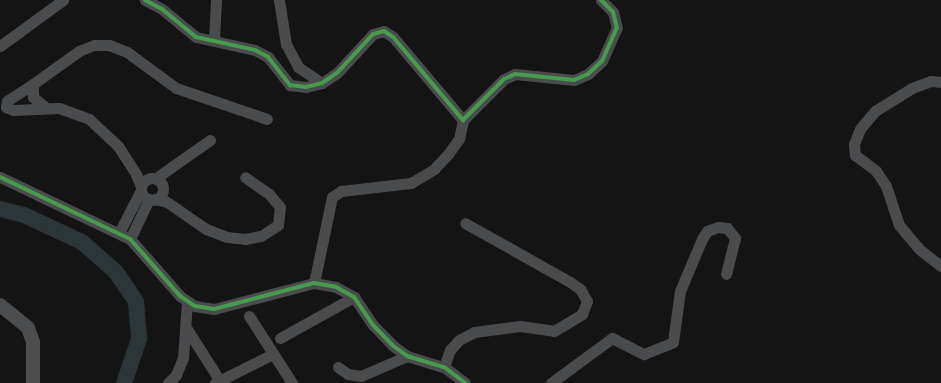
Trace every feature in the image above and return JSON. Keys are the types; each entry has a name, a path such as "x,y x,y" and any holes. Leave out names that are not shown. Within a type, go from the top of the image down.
{"main road":[{"path":"0,305 28,328 33,342 32,383"}],"street":[{"path":"0,46 63,0"},
{"path":"144,0 162,9 196,37 255,50 268,57 290,85 306,87 322,83 337,73 373,34 384,31 393,37 463,120"},
{"path":"214,40 216,0"},
{"path":"279,0 286,44 298,67 322,83"},
{"path":"314,283 332,197 341,191 411,183 434,169 459,139 463,120 504,79 514,74 574,80 588,74 602,61 618,28 613,12 601,0"},
{"path":"245,177 269,194 280,207 278,225 260,236 233,237 206,229 167,202 152,199 141,188 136,174 98,125 70,110 44,106 13,110 6,107 7,101 79,51 94,45 109,45 127,52 176,88 267,120"},
{"path":"941,82 932,81 912,88 875,111 860,129 854,144 855,155 876,171 886,186 900,225 919,249 941,266"},
{"path":"33,84 33,96 44,106"},
{"path":"119,233 145,180 159,180 210,140"},
{"path":"136,174 159,180"},
{"path":"0,177 130,239 187,302 205,309 214,309 314,283 336,286 354,297 372,325 407,356 444,367 466,383"},
{"path":"130,239 152,199 160,196 159,180"},
{"path":"159,180 167,202"},
{"path":"444,367 450,350 459,340 474,332 520,326 554,331 582,314 587,301 580,289 570,282 465,223"},
{"path":"551,383 612,338 644,354 673,342 680,291 702,239 707,231 718,227 727,228 735,238 726,274"},
{"path":"280,338 354,297"},
{"path":"168,383 176,375 183,358 187,329 187,302"},
{"path":"249,316 292,383"},
{"path":"187,329 196,340 217,382 273,354"},
{"path":"338,367 348,374 361,376 407,356"}],"waterway":[{"path":"0,209 24,215 82,242 116,272 136,302 139,339 124,383"}],"cycle path":[{"path":"145,0 162,9 196,37 255,50 268,57 290,85 306,87 322,83 337,73 373,34 384,31 393,37 463,120 504,79 515,74 574,80 588,74 602,61 617,28 613,12 601,0"},
{"path":"0,177 130,239 180,296 195,306 214,309 314,283 336,287 354,297 373,325 392,345 407,356 444,367 465,383"}]}
